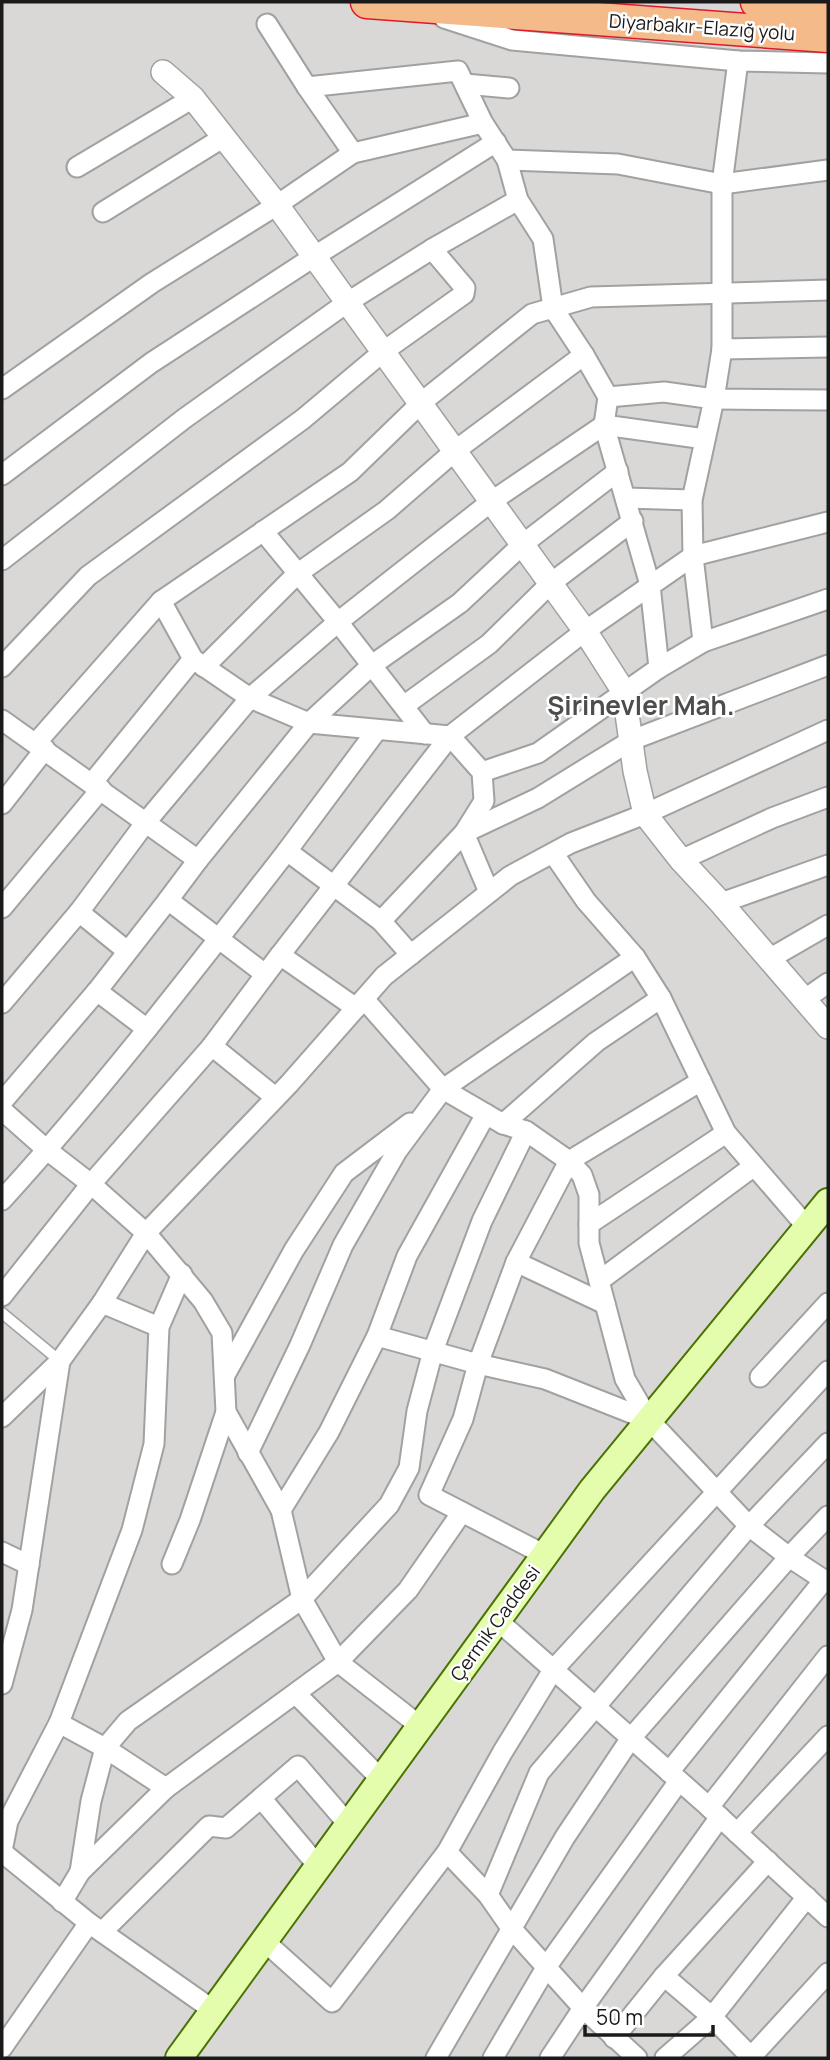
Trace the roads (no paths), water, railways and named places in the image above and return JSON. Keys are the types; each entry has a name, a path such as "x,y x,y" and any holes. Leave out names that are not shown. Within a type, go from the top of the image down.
{"highway":[{"name":"Diyarbakır-Elazığ yolu","path":"367,2 828,36"},
{"name":"Diyarbakır-Elazığ yolu","path":"757,2 828,7"}],"main road":[{"name":"Çermik Caddesi","path":"179,2058 592,1490 821,1214"}],"street":[{"path":"402,5 512,40 738,61 828,63"},
{"path":"267,23 353,153"},
{"path":"703,642 693,556 692,500 722,349 722,184 738,61"},
{"path":"307,87 458,71 483,122 507,160 518,200 543,239 552,308 608,397 604,425 650,585 659,668"},
{"path":"163,72 193,98 277,205 585,631 624,692 635,771 645,814 681,860 828,1027"},
{"path":"465,84 509,88"},
{"path":"77,167 193,98"},
{"path":"2,389 152,283 277,205 353,153 483,122"},
{"path":"103,212 224,137"},
{"path":"2,475 151,363 496,142"},
{"path":"507,160 618,164 722,184 828,170"},
{"path":"2,560 185,418 348,302 432,249 518,200"},
{"path":"2,667 88,576 303,419 384,351 464,294 465,288 432,249"},
{"path":"2,804 41,746 161,601 350,472 422,402 532,314 591,297 723,291 828,290"},
{"path":"722,349 828,347"},
{"path":"2,908 96,786 199,663 297,574 387,510 456,450 584,355"},
{"path":"608,397 664,392 714,399 828,400"},
{"path":"2,1003 79,912 146,822 250,698 338,622 492,501 604,425 705,439"},
{"path":"2,1102 97,990 309,723 372,665 460,604 523,544 618,471"},
{"path":"626,498 692,500"},
{"path":"405,705 489,644 551,583 633,521"},
{"path":"2,1296 91,1184 212,1046 450,736 585,631 693,556 828,522"},
{"path":"263,531 405,705 425,734"},
{"path":"482,772 538,753 659,668 703,642 828,599"},
{"path":"161,601 199,663 250,698 309,723 450,736 482,772 484,801 464,833 381,921"},
{"path":"464,833 538,798 632,740 828,665"},
{"path":"2,720 198,860"},
{"path":"2,1200 47,1150 219,939 377,730"},
{"path":"2,1417 60,1361 102,1303 146,1233 275,1097 384,976 489,892 553,853 828,730"},
{"path":"681,860 772,817 828,797"},
{"path":"464,833 489,892"},
{"path":"287,851 381,921 411,955"},
{"path":"553,853 586,901 635,957 661,998 726,1133 754,1166 821,1214"},
{"path":"721,903 828,865"},
{"path":"168,900 265,974"},
{"path":"79,912 127,951"},
{"path":"769,959 828,925"},
{"path":"280,955 360,1004 443,1089 495,1119 526,1131 569,1161 582,1175 589,1195 589,1243 625,1380 649,1420 749,1526 789,1557 827,1580 674,1776 547,1966 493,2058"},
{"path":"248,1453 300,1345 343,1245 397,1151 443,1089 635,957"},
{"path":"805,999 828,983"},
{"path":"97,990 147,1029"},
{"path":"281,1510 329,1432 377,1336 407,1256 495,1119 596,1042 661,998"},
{"path":"212,1046 275,1097"},
{"path":"545,1555 429,1495 463,1419 478,1364 516,1262 569,1161 701,1081"},
{"path":"225,1375 294,1250 344,1173 428,1109"},
{"path":"2,1111 146,1233 203,1301 222,1334 226,1412 190,1520 172,1564"},
{"path":"80,1872 91,1801 106,1748 128,1721 302,1599 389,1505 409,1468 417,1411 433,1351 482,1221 526,1131"},
{"path":"589,1224 726,1133"},
{"path":"599,1282 754,1166"},
{"path":"516,1262 605,1304"},
{"path":"182,1274 159,1327 155,1444 132,1530 59,1723 8,1821 2,1852 96,1928 213,2010"},
{"path":"102,1303 159,1327"},
{"path":"761,1377 828,1303"},
{"path":"377,1336 545,1379 649,1420"},
{"path":"2,1684 22,1610 60,1361"},
{"path":"263,1940 332,2002 447,1852 502,1753 553,1670 828,1371"},
{"path":"226,1412 281,1510 302,1599 338,1662 420,1726"},
{"path":"488,1895 539,1773 749,1526 828,1443"},
{"path":"62,1902 80,1872 166,1788 338,1662 408,1590 462,1512"},
{"path":"436,2058 565,1837 631,1738 828,1516"},
{"path":"2,1552 29,1564"},
{"path":"497,1620 715,1812 828,1917"},
{"path":"550,2058 715,1812 828,1656"},
{"path":"296,1694 381,1779"},
{"path":"59,1723 106,1748 166,1788"},
{"path":"737,1833 828,1736"},
{"path":"2,2048 96,1928 209,1826 226,1828 298,1766 348,1824"},
{"path":"261,1798 318,1866"},
{"path":"447,1852 488,1895 511,1928 624,2051 664,1976 768,1861"},
{"path":"665,2058 712,2017 807,1897"},
{"path":"664,1976 712,2017 751,2058 828,1973"}],"lane":[{"path":"2,1313 60,1361"}],"district":[{"name":"Şirinevler Mah.","path":"641,706"}]}
